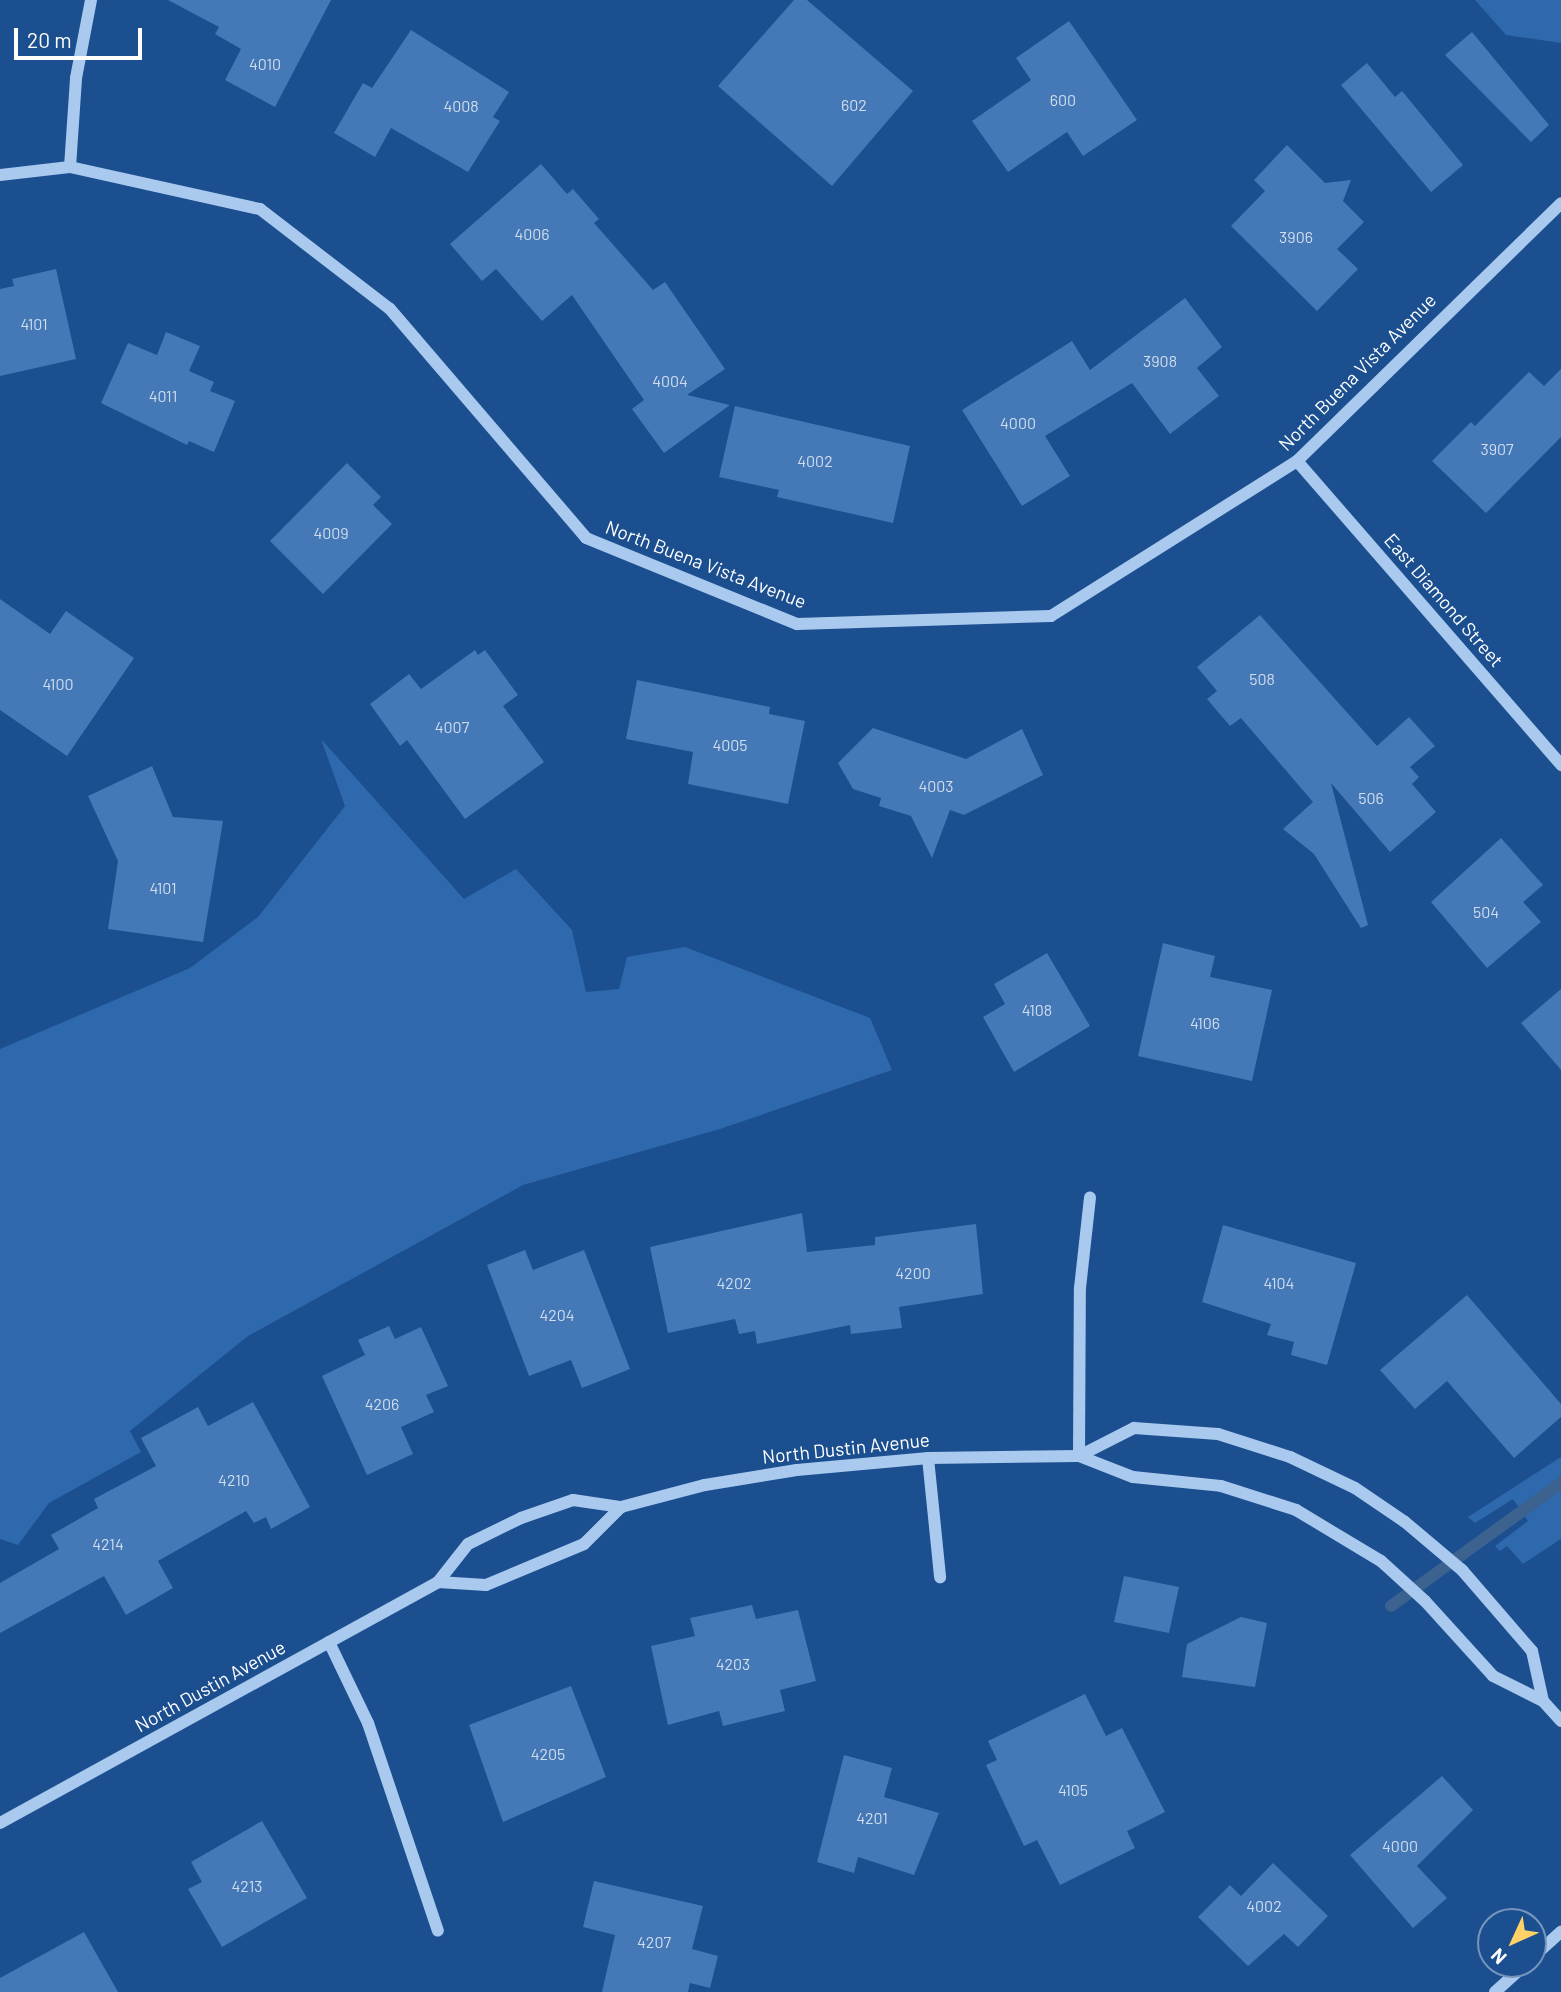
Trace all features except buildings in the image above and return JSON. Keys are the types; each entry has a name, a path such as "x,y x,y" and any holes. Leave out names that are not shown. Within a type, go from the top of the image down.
{"street":[{"path":"70,167 76,78 91,0"},
{"name":"North Buena Vista Avenue","path":"0,175 70,167 260,209 390,309 586,538 797,624 1051,616 1297,461 1561,203"},
{"name":"East Diamond Street","path":"1297,461 1561,765"},
{"path":"1079,1456 1080,1288 1090,1198"},
{"name":"North Dustin Avenue","path":"1079,1456 1134,1427 1218,1434 1290,1457 1355,1488 1405,1522 1462,1570 1532,1651 1543,1701"},
{"name":"North Dustin Avenue","path":"0,1823 438,1582 468,1544 521,1518 573,1500 621,1507 705,1485 797,1470 928,1458 1079,1456 1133,1477 1221,1486 1256,1495 1340,1533 1381,1561 1425,1601 1493,1676 1543,1701 1561,1721"},
{"path":"928,1458 940,1577"},
{"path":"438,1582 485,1585 584,1544 621,1507"},
{"path":"329,1642 368,1723 438,1931"},
{"path":"1547,1944 1561,1932"},
{"path":"1495,1992 1510,1978"}],"shaded area":[{"path":"1475,0 1561,0 1561,43 1506,35"},
{"path":"321,739 464,899 516,869 572,930 586,992 619,989 627,957 685,947 870,1018 892,1070 720,1129 523,1185 248,1336 130,1431 141,1452 49,1503 18,1545 0,1539 0,1049 190,968 258,917 345,806"},
{"path":"1561,1457 1561,1539 1523,1564 1507,1546 1500,1551 1495,1546 1528,1521 1513,1499 1475,1523 1468,1517"}],"waterway":[{"path":"1391,1606 1561,1483"}]}
